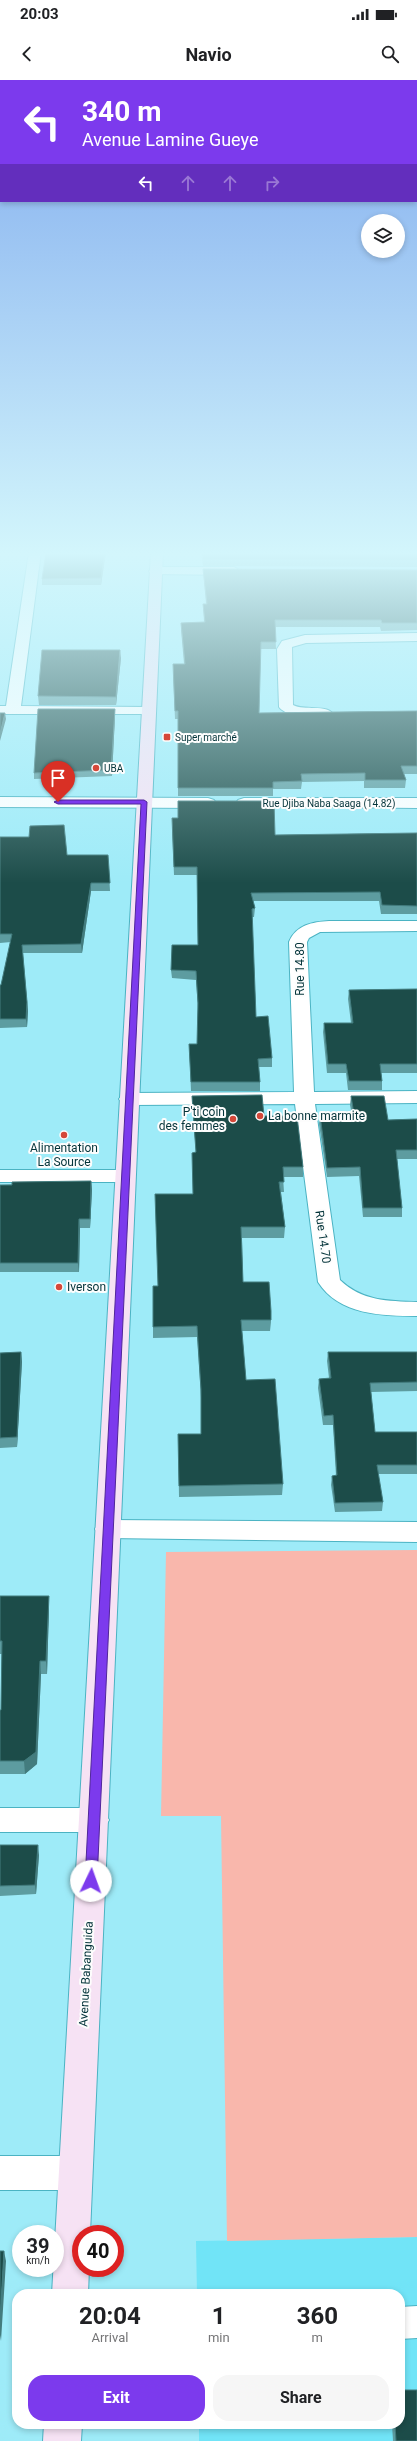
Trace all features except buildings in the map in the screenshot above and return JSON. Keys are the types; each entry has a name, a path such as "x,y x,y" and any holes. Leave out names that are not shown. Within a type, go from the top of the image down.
{"street":[{"path":"15,662 6,710 149,711"},
{"name":"Avenue Babanguida","path":"70,2289 151,662"},
{"path":"284,662 286,707 297,713 338,714"},
{"name":"Rue Djiba Naba Saaga (14.82)","path":"0,802 417,803"},
{"name":"Rue 14.80","path":"304,1097 298,942 301,935 316,927 417,926"},
{"name":"Rue 14.70","path":"304,1097 329,1282 341,1296 359,1303 380,1309 417,1309"},
{"path":"129,1098 417,1097"},
{"path":"0,1176 125,1176"},
{"path":"108,1529 417,1532"},
{"path":"0,1820 94,1820"},
{"path":"0,2173 75,2172"},
{"path":"62,2441 63,2429"}],"lane":[{"path":"405,2322 417,2322"}],"shaded area":[{"path":"417,1550 417,2237 227,2241 221,1816 161,1816 166,1552"},
{"path":"417,2237 417,2441 199,2441 199,2429 405,2429 405,2289 197,2289 196,2241"}],"place":[{"name":"Super marché","path":"167,737"},
{"name":"UBA","path":"96,768"},
{"name":"La bonne marmite","path":"260,1116"},
{"name":"P'ti coin des femmes","path":"233,1119"},
{"name":"Alimentation La Source","path":"64,1135"},
{"name":"Iverson","path":"59,1287"}],"route":[{"path":"58,802 144,802 91,1881"}]}
